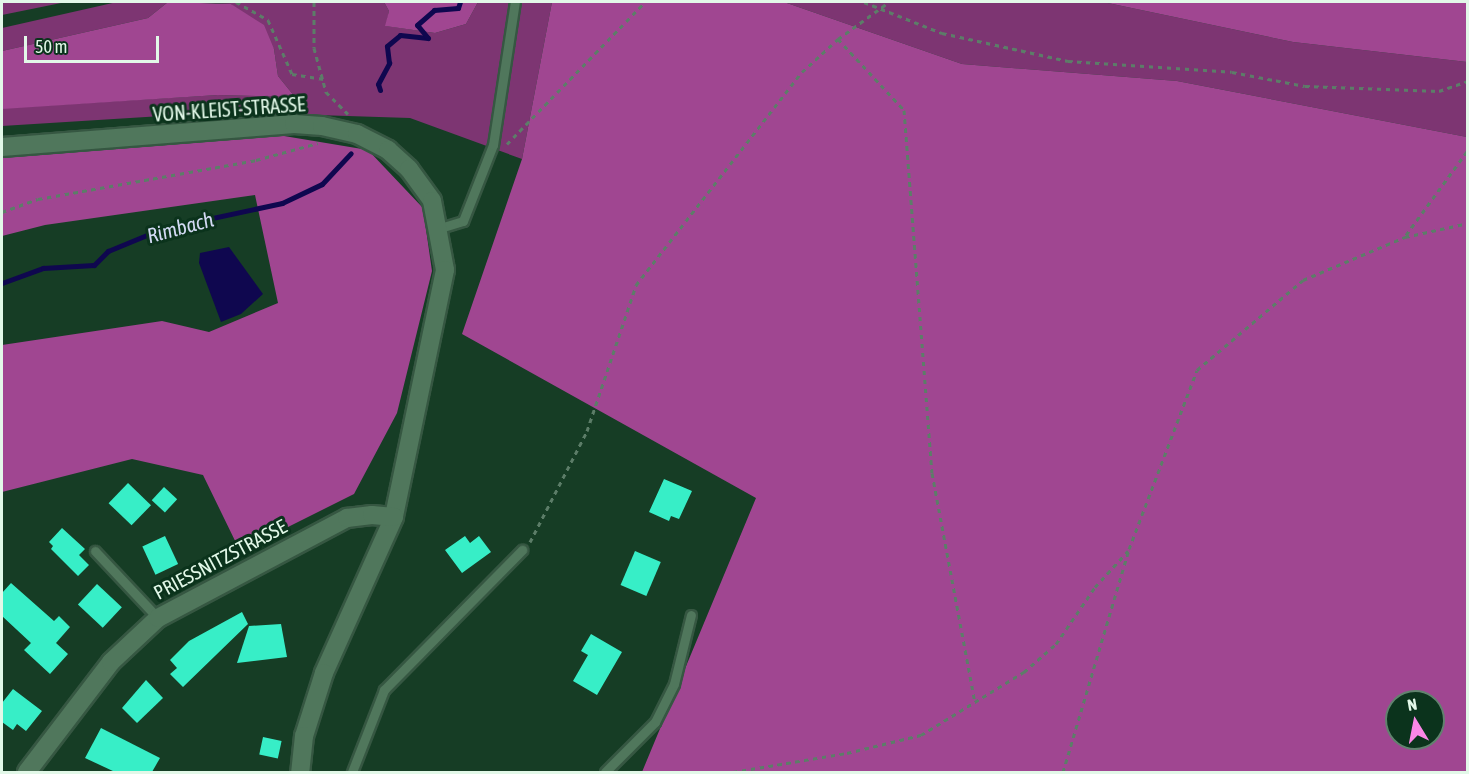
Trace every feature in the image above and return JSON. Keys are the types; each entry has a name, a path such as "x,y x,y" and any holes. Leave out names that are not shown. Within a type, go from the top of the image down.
{"street":[{"name":"VON-KLEIST-STRASSE","path":"2,147 294,124 324,126 370,139 409,169 432,201 440,228 445,270 394,517 324,673 304,736 300,772"},
{"name":"PRIESSNITZSTRASSE","path":"27,772 111,662 158,618 347,518 372,514 394,517"}],"lane":[{"path":"440,228 463,221 493,145 515,2"},
{"path":"95,550 158,618"},
{"path":"352,772 384,690 522,550"},
{"path":"605,772 655,722 674,684 692,615"}],"path":[{"path":"236,2 268,21 292,74 324,79"},
{"path":"314,2 314,48 326,92 352,118 347,131"},
{"path":"501,152 645,2"},
{"path":"864,2 879,10 942,33 1068,61 1232,72 1305,86 1439,92 1467,81"},
{"path":"522,550 537,535 587,431 636,285 802,72 838,39 889,2"},
{"path":"838,39 904,110 932,473 975,702"},
{"path":"2,212 38,199 308,148 317,145 324,126"},
{"path":"1405,237 1467,150"},
{"path":"1063,772 1129,549 1197,370 1303,280 1405,237 1467,223"},
{"path":"733,772 847,753 921,735 1023,672 1056,644 1095,587 1129,549"}],"shaded area":[{"path":"2,2 66,2 2,15"},
{"path":"117,2 168,2 148,18 2,51 2,28"},
{"path":"168,2 231,4 264,25 274,49 278,76 295,97 218,95 2,109 2,51 148,18"},
{"path":"199,2 384,2 389,11 386,26 435,33 466,24 478,2 552,2 522,159 410,118 226,112 2,126 2,109 5,108 218,95 295,97 278,76 274,49 231,4"},
{"path":"384,2 478,2 466,24 435,33 385,26 389,11"},
{"path":"552,2 784,2 962,64 1177,81 1467,137 1467,772 642,772 756,498 462,334 522,159"},
{"path":"784,2 1103,2 1293,42 1467,62 1467,137 1177,81 962,64"},
{"path":"1103,2 1467,2 1467,62 1293,42"},
{"path":"278,135 368,150 423,208 432,271 397,413 354,494 240,551 203,475 132,459 2,492 2,345 162,321 209,332 278,303 255,195 45,225 2,236 2,152"},
{"path":"229,247 263,294 241,314 221,322 199,263 200,253"}],"building":[{"path":"664,479 692,491 679,519 671,516 669,521 649,512"},
{"path":"128,483 151,505 132,525 109,503"},
{"path":"164,487 177,499 165,512 152,500"},
{"path":"62,528 85,549 79,555 89,565 78,576 51,549 53,546 49,542"},
{"path":"165,536 178,564 155,575 142,547"},
{"path":"465,536 470,543 479,536 491,552 462,573 445,550"},
{"path":"635,551 661,562 646,596 621,585"},
{"path":"11,583 54,621 59,616 70,627 56,643 68,654 50,674 24,650 31,643 2,616 2,593"},
{"path":"97,584 122,607 103,628 78,604"},
{"path":"242,612 248,624 183,687 170,674 177,668 170,660 189,641"},
{"path":"281,624 287,657 237,663 249,626"},
{"path":"591,634 622,652 597,695 573,681 588,655 581,651"},
{"path":"146,680 163,698 137,723 122,708"},
{"path":"13,689 42,711 26,731 17,724 13,730 2,722 2,703"},
{"path":"101,728 160,758 152,772 115,772 85,758"},
{"path":"263,737 282,741 278,759 259,755"}],"waterway":[{"name":"Rimbach","path":"380,90 378,84 389,63 387,46 400,35 428,38 417,25 434,10 458,8 460,2"},
{"name":"Rimbach","path":"2,283 43,268 94,265 108,251 161,229 282,203 322,184 351,153"}]}
